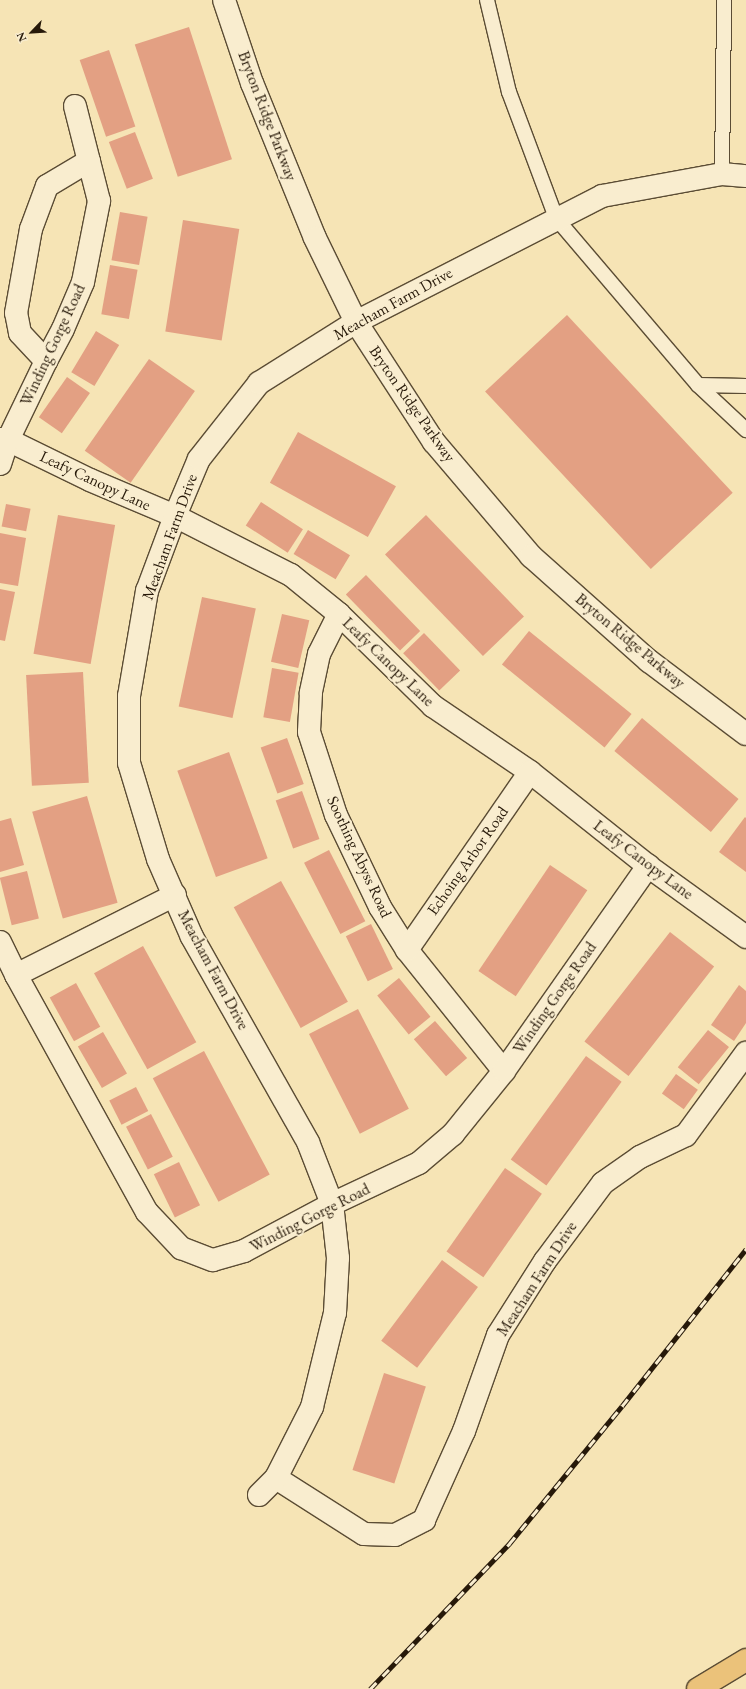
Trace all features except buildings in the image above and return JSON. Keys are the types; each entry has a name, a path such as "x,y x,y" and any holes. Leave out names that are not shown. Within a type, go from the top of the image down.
{"main road":[{"path":"698,1689 746,1660"}],"street":[{"name":"Bryton Ridge Parkway","path":"224,0 252,83 314,238 356,322 434,442 531,556 649,660 746,734"},
{"name":"Winding Gorge Road","path":"0,464 4,439 64,329 84,282 99,201 75,106"},
{"path":"46,361 20,333 16,313 31,228 47,186 90,161"},
{"name":"Meacham Farm Drive","path":"259,1495 276,1478 312,1407 335,1313 338,1258 332,1204 308,1142 192,938 175,895 158,859 129,763 129,703 147,591 175,516 199,459 259,383 356,322 556,218 602,196 722,174 746,176"},
{"name":"Leafy Canopy Lane","path":"4,439 90,480 175,516 291,575 339,614 433,706 530,772 648,866 746,937"},
{"name":"Soothing Abyss Road","path":"339,614 319,654 311,693 309,732 336,815 380,908 407,950 504,1071"},
{"name":"Echoing Arbor Road","path":"407,950 530,772"},
{"name":"Winding Gorge Road","path":"0,942 16,975 147,1212 181,1248 213,1260 244,1251 332,1204 419,1163 453,1134 504,1071 648,866"},
{"path":"16,975 175,895"},
{"name":"Meacham Farm Drive","path":"276,1478 364,1534 394,1535 424,1520 464,1431 498,1336 545,1261 603,1183 640,1156 686,1135 746,1052"}],"lane":[{"path":"487,0 509,92 556,218 698,385 746,430"},
{"path":"722,174 724,0"},
{"path":"698,385 746,386"}],"railway":[{"path":"370,1689 509,1544 622,1406 746,1249"}]}
